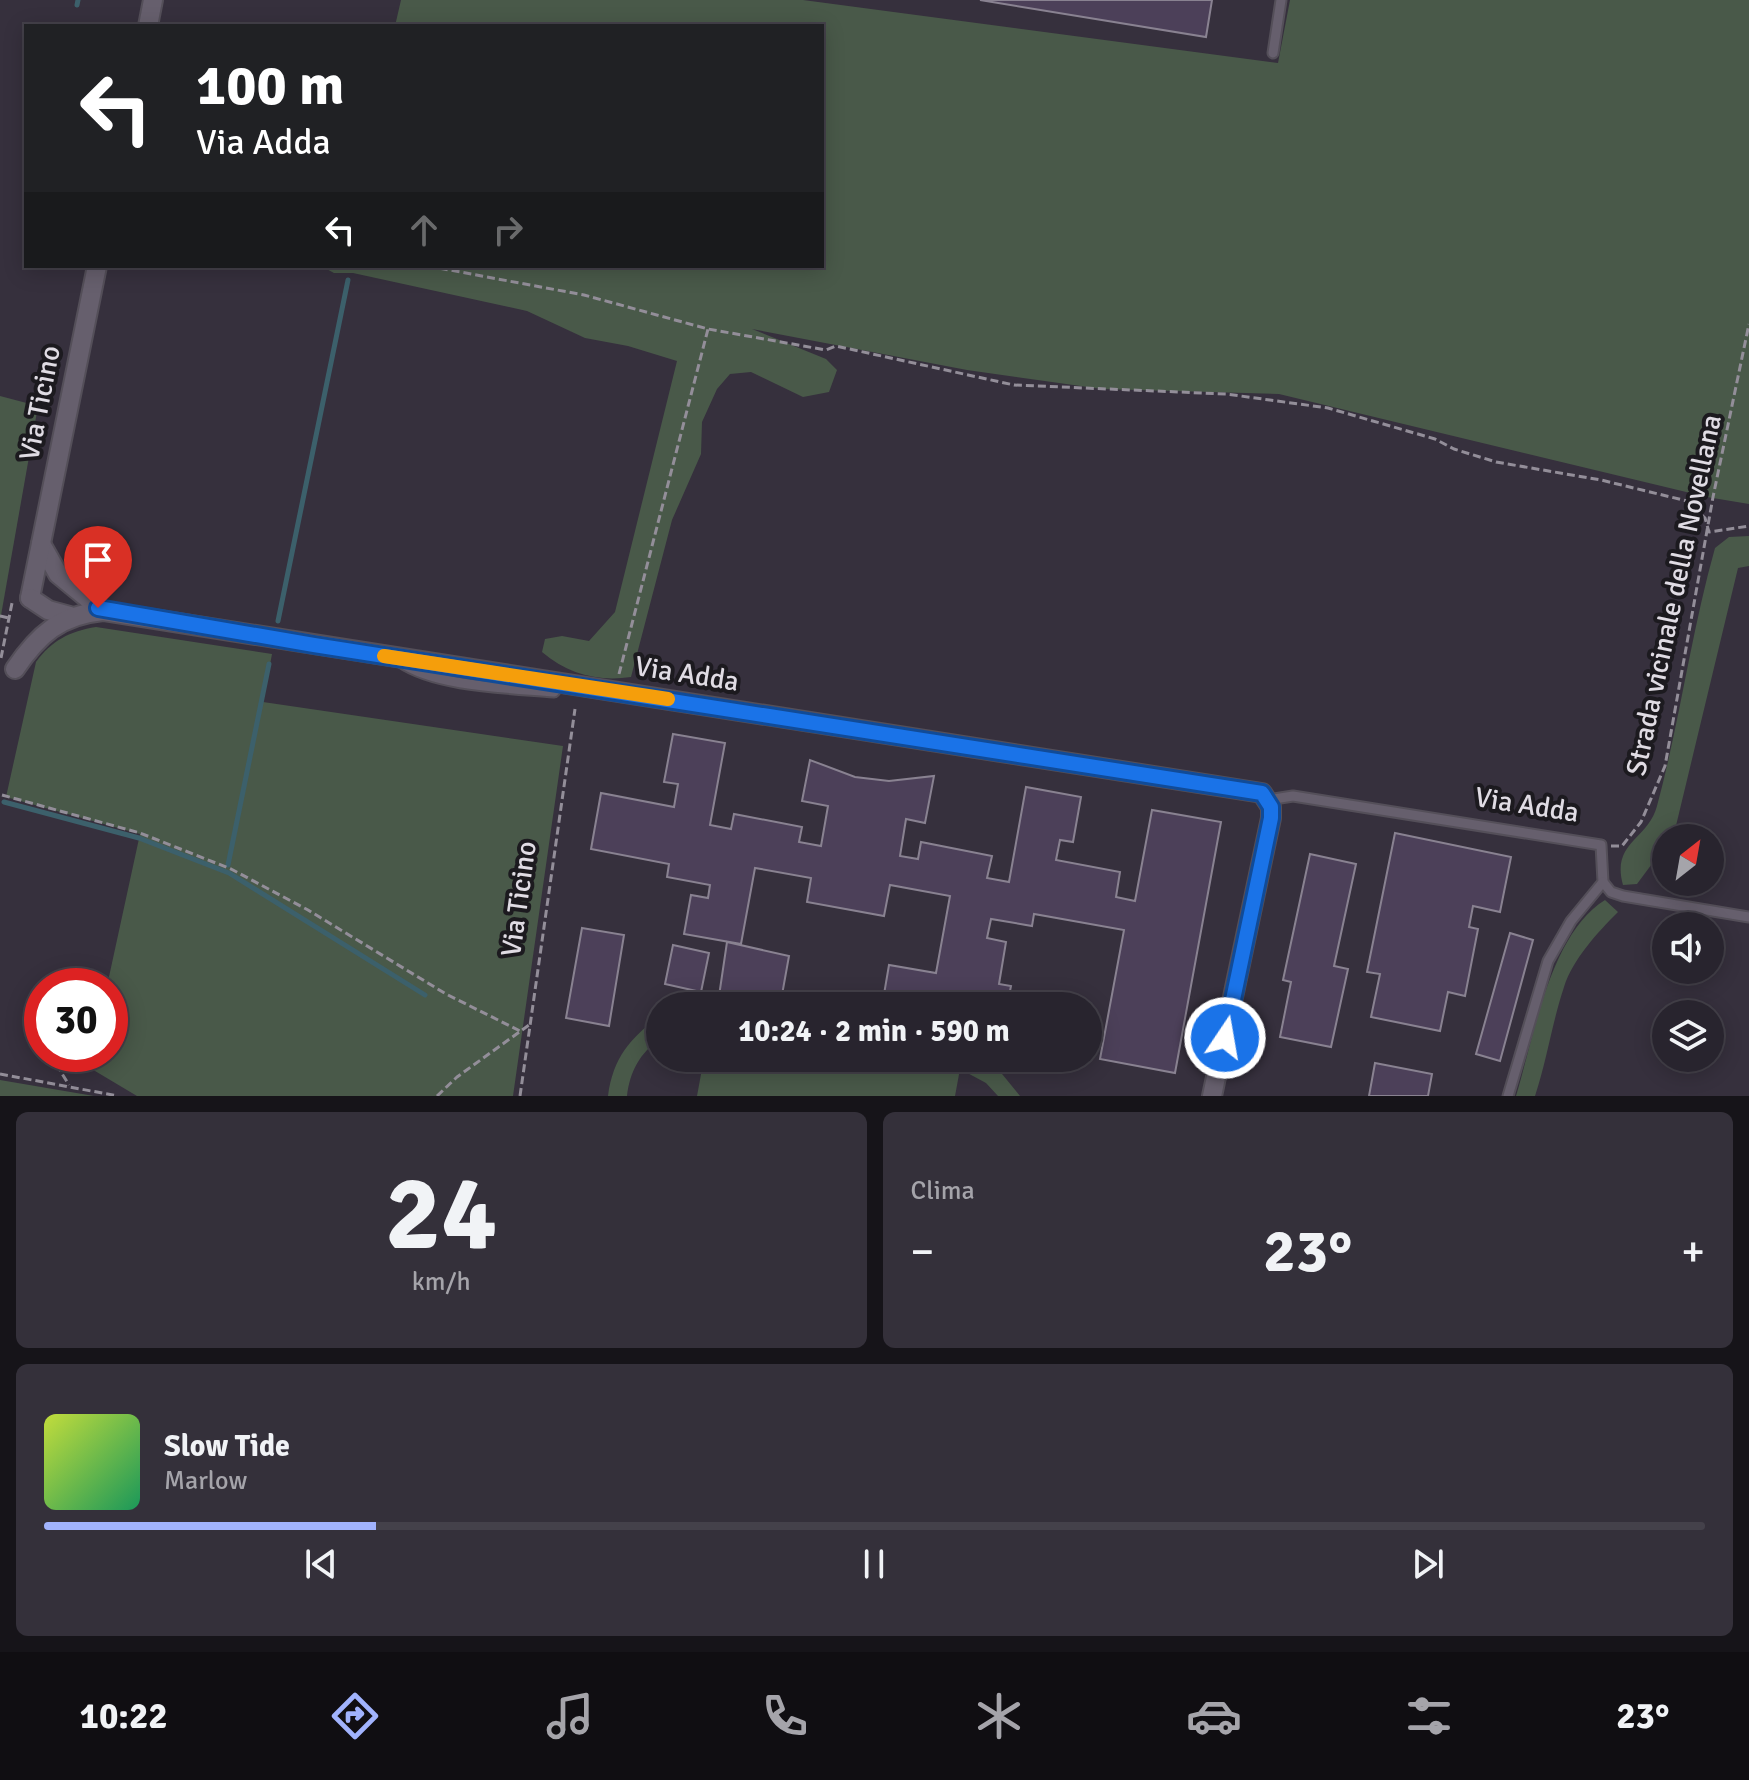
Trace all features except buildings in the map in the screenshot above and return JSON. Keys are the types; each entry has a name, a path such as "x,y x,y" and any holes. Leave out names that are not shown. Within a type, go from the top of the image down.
{"street":[{"path":"148,24 153,0"},
{"name":"Via Ticino","path":"30,598 97,268"},
{"name":"Via Adda","path":"41,544 54,569 70,587 103,611"},
{"path":"30,598 54,588 70,587"},
{"path":"30,598 48,610 70,616"},
{"name":"Via Adda","path":"15,669 43,633 70,616 103,611 1265,796"},
{"path":"1212,1096 1271,818 1265,796"}],"lane":[{"path":"1273,53 1281,0"},
{"name":"Via Adda","path":"1265,796 1293,796 1601,845 1603,882"},
{"path":"1508,1096 1548,961 1571,921 1603,882 1611,892 1623,896 1749,917"}],"path":[{"path":"439,268 584,295 708,329 826,350 836,346 1014,385 1226,394 1328,408 1435,439 1454,449 1496,462 1601,480 1687,501 1705,518 1709,532 1749,526"},
{"name":"Strada vicinale della Novellana","path":"1601,845 1622,846 1641,822 1665,766 1749,324"},
{"path":"615,691 708,329"},
{"path":"0,616 9,618"},
{"name":"Via Ticino","path":"520,1096 575,709"},
{"path":"2,795 140,833 231,869 308,910 446,994 522,1032"},
{"path":"437,1096 457,1077 530,1024"},
{"path":"60,1072 69,1087"},
{"path":"0,1074 118,1096"}],"green space":[{"path":"401,0 803,0 1278,63 1290,0 1749,0 1749,504 1707,497 1279,394 1102,389 967,370 752,329 826,359 837,370 829,392 803,397 751,372 730,374 717,389 702,422 701,454 672,520 631,677 584,675 562,666 542,652 545,639 562,636 589,641 615,612 677,361 628,346 585,338 527,311 353,273 334,273 325,268 824,268 824,24 395,24"},
{"path":"0,396 38,406 0,621"},
{"path":"1749,536 1749,566 1738,568 1676,824 1652,824 1652,864 1637,884 1623,885 1622,859 1657,806 1715,548 1729,537"},
{"path":"96,627 272,654 263,702 563,746 513,1096 137,1096 97,1072 128,1072 128,968 111,968 140,834 6,797 36,662 48,648 78,631"},
{"path":"1605,900 1618,912 1586,947 1568,977 1535,1096 1516,1096 1557,961 1586,916"},
{"path":"646,1027 646,1051 637,1063 627,1096 608,1096 619,1060"},
{"path":"701,1072 959,1072 955,1096 697,1096"},
{"path":"966,1072 1000,1072 1020,1096 998,1096 986,1083"},
{"path":"0,1080 94,1096 0,1096"}],"waterway":[{"path":"77,5 78,0"},
{"path":"278,621 348,280"},
{"path":"228,865 269,664"},
{"path":"4,802 139,838 229,873 425,995"}],"slow traffic":[{"path":"384,656 668,699"}],"route":[{"path":"98,608 314,645 1262,793 1271,807 1271,818 1225,1038"}]}
